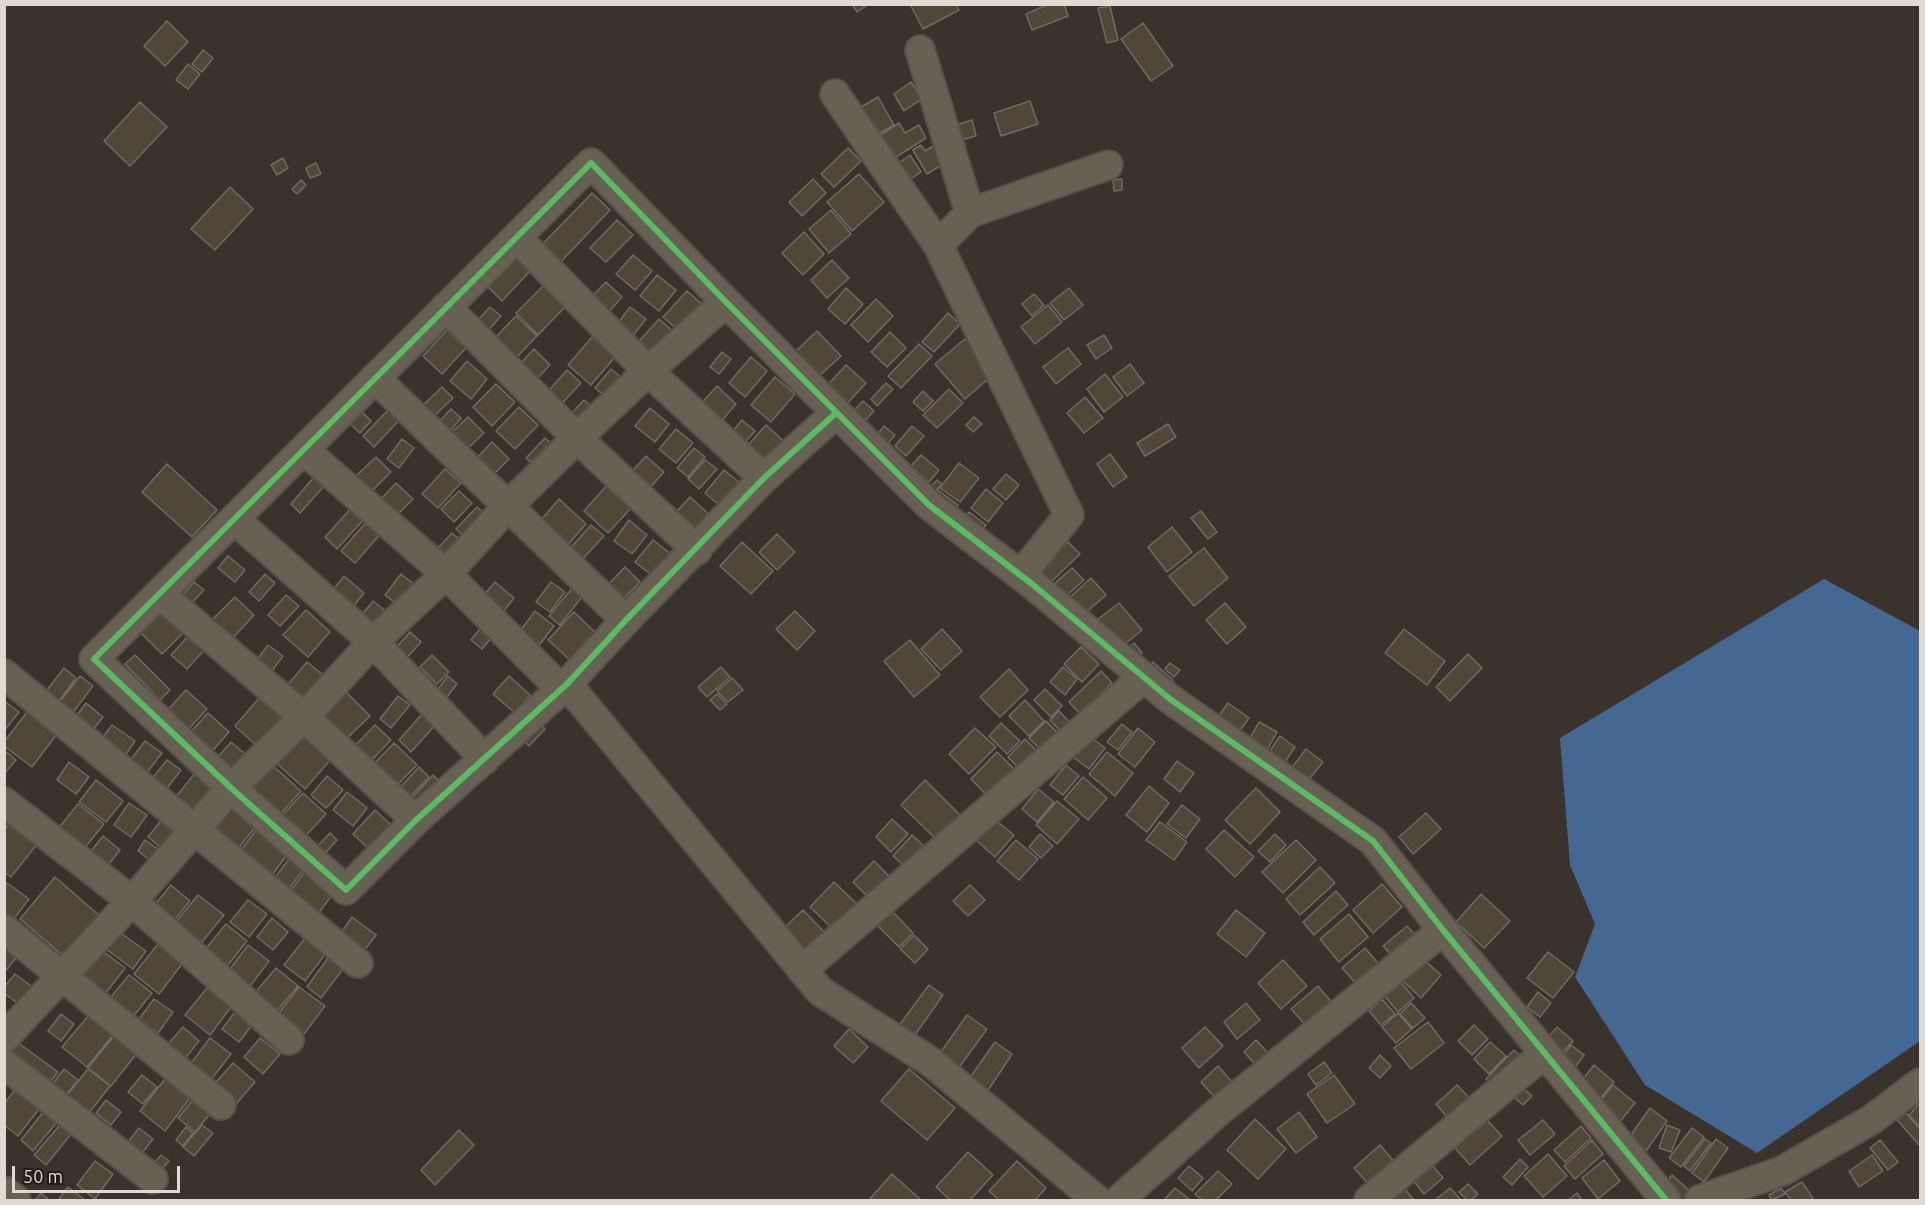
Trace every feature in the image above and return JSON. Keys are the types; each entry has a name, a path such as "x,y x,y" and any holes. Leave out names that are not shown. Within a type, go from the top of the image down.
{"street":[{"path":"920,50 970,213"},
{"path":"835,94 938,245 1069,515 1021,575"},
{"path":"836,413 764,478 564,686 416,820 346,890 231,788 94,659 591,163 929,505 1021,575 1170,699 1373,841 1443,930 1666,1200"},
{"path":"938,245 970,213 1108,165"},
{"path":"516,238 648,371 764,478"},
{"path":"4,1038 132,901 231,788 304,717 373,642 446,574 508,506 577,438 726,302"},
{"path":"446,308 577,438 697,550"},
{"path":"375,378 626,620"},
{"path":"304,450 446,574 564,686 820,991 931,1062 1097,1200"},
{"path":"234,519 373,642 485,759"},
{"path":"160,594 304,717 416,820"},
{"path":"4,674 358,963"},
{"path":"802,970 1143,678"},
{"path":"4,802 132,901 289,1040"},
{"path":"4,929 221,1105"},
{"path":"1119,1200 1219,1111 1443,930"},
{"path":"1369,1200 1545,1053"},
{"path":"4,1064 153,1179"},
{"path":"1699,1200 1782,1171 1871,1120 1920,1083"},
{"path":"4,1191 16,1200"}],"water":[{"path":"1824,579 1920,631 1920,1041 1757,1153 1645,1085 1575,977 1595,924 1570,865 1560,738"}],"building":[{"path":"852,4 869,4 857,12"},
{"path":"910,4 956,4 959,10 923,29"},
{"path":"1049,4 1064,4 1068,16 1032,30 1026,14"},
{"path":"1110,6 1118,40 1107,43 1098,8"},
{"path":"167,21 188,42 165,66 144,46"},
{"path":"1143,23 1173,66 1151,81 1121,39"},
{"path":"203,50 213,58 202,72 192,64"},
{"path":"188,64 200,74 188,89 176,80"},
{"path":"911,82 922,99 904,111 894,94"},
{"path":"878,97 894,125 869,139 853,112"},
{"path":"1030,101 1038,124 1001,136 994,113"},
{"path":"140,102 167,127 130,166 104,141"},
{"path":"972,120 976,136 957,141 953,126"},
{"path":"899,123 905,133 919,125 926,138 885,164 871,141"},
{"path":"940,142 951,159 927,174 913,150 921,145 925,151"},
{"path":"848,148 861,161 834,187 821,174"},
{"path":"910,155 921,172 901,186 889,170"},
{"path":"283,158 288,168 277,175 271,165"},
{"path":"316,163 321,174 310,178 306,168"},
{"path":"859,174 884,202 852,231 827,202"},
{"path":"813,179 826,193 802,216 789,202"},
{"path":"1122,179 1122,190 1114,191 1113,180"},
{"path":"301,180 306,185 297,194 292,189"},
{"path":"230,187 253,209 215,250 191,229"},
{"path":"592,193 610,210 555,268 536,251"},
{"path":"831,210 851,234 829,253 809,229"},
{"path":"617,220 633,235 606,262 590,248"},
{"path":"804,232 824,254 803,275 782,253"},
{"path":"633,255 652,271 635,290 616,274"},
{"path":"515,256 530,271 502,301 487,286"},
{"path":"832,260 849,278 827,298 811,280"},
{"path":"657,275 676,290 659,311 640,296"},
{"path":"606,282 622,297 606,315 589,300"},
{"path":"543,286 565,307 538,335 516,313"},
{"path":"846,288 863,304 845,324 828,309"},
{"path":"1069,288 1083,305 1064,320 1050,303"},
{"path":"687,291 704,306 680,332 663,317"},
{"path":"1034,294 1044,305 1032,316 1022,304"},
{"path":"876,299 893,316 868,342 851,325"},
{"path":"1048,305 1062,322 1035,344 1021,327"},
{"path":"490,307 501,316 485,334 474,324"},
{"path":"630,307 646,319 631,338 616,326"},
{"path":"948,313 960,324 934,352 922,342"},
{"path":"516,316 537,336 511,363 490,343"},
{"path":"659,319 677,335 652,363 634,347"},
{"path":"447,330 466,348 442,374 423,356"},
{"path":"817,331 841,356 818,377 795,352"},
{"path":"890,332 906,348 887,367 871,352"},
{"path":"1104,335 1112,348 1096,359 1087,345"},
{"path":"592,337 615,357 591,385 568,365"},
{"path":"966,338 995,373 965,399 935,364"},
{"path":"919,344 932,356 901,388 888,376"},
{"path":"1068,348 1081,364 1056,384 1043,367"},
{"path":"534,349 550,365 533,383 517,367"},
{"path":"722,352 731,359 719,374 710,367"},
{"path":"751,357 767,371 745,397 729,383"},
{"path":"467,361 487,379 471,399 450,381"},
{"path":"1130,364 1144,383 1127,396 1113,377"},
{"path":"846,365 866,383 843,408 823,390"},
{"path":"611,369 627,382 611,401 595,388"},
{"path":"567,370 581,383 557,409 544,396"},
{"path":"1105,374 1123,397 1104,412 1087,389"},
{"path":"775,377 795,394 771,422 751,405"},
{"path":"886,383 893,389 877,406 871,399"},
{"path":"496,384 515,402 492,426 473,407"},
{"path":"717,386 736,404 717,426 697,408"},
{"path":"442,387 453,398 429,421 418,410"},
{"path":"949,389 963,403 937,428 923,415"},
{"path":"923,391 933,401 923,411 913,402"},
{"path":"1085,397 1103,418 1084,433 1067,413"},
{"path":"584,400 597,411 583,428 569,416"},
{"path":"863,401 874,411 859,427 848,417"},
{"path":"391,407 402,417 374,447 363,436"},
{"path":"519,407 538,425 515,449 496,431"},
{"path":"650,408 669,424 655,442 635,426"},
{"path":"451,409 461,418 446,436 435,426"},
{"path":"360,410 371,421 360,433 348,422"},
{"path":"468,417 484,433 464,452 448,436"},
{"path":"974,417 982,424 973,432 966,425"},
{"path":"742,420 755,431 740,448 728,437"},
{"path":"1168,424 1176,437 1145,456 1137,443"},
{"path":"766,425 791,448 767,475 742,452"},
{"path":"884,426 895,435 884,448 874,439"},
{"path":"912,426 924,436 906,456 895,446"},
{"path":"676,429 693,443 676,463 659,449"},
{"path":"545,438 559,451 540,471 526,458"},
{"path":"402,439 414,448 399,468 387,459"},
{"path":"492,442 509,459 491,477 474,461"},
{"path":"694,448 705,457 688,477 677,468"},
{"path":"1110,454 1127,477 1113,487 1097,464"},
{"path":"921,455 939,470 929,482 911,466"},
{"path":"646,456 664,472 647,491 629,475"},
{"path":"376,457 391,472 371,492 356,476"},
{"path":"705,460 717,469 699,489 688,479"},
{"path":"959,463 979,478 960,502 940,488"},
{"path":"167,464 217,510 192,537 142,492"},
{"path":"445,469 461,483 438,508 422,494"},
{"path":"724,470 746,488 727,512 705,493"},
{"path":"1006,474 1019,485 1006,500 993,489"},
{"path":"315,476 325,485 300,513 291,504"},
{"path":"937,480 942,484 934,493 929,489"},
{"path":"396,483 413,499 394,518 378,502"},
{"path":"608,484 633,506 608,533 584,511"},
{"path":"986,489 1003,503 988,522 971,508"},
{"path":"938,490 958,505 954,512 933,497"},
{"path":"459,491 472,503 454,522 441,509"},
{"path":"690,497 715,520 696,541 670,519"},
{"path":"559,499 586,524 564,549 536,526"},
{"path":"354,505 366,517 337,549 325,537"},
{"path":"477,507 488,517 468,540 456,529"},
{"path":"1201,511 1217,532 1208,539 1191,518"},
{"path":"969,512 986,525 980,534 963,521"},
{"path":"369,519 383,531 355,563 341,551"},
{"path":"629,520 647,535 632,554 614,541"},
{"path":"591,525 604,536 577,565 565,554"},
{"path":"1172,527 1192,552 1167,572 1148,547"},
{"path":"452,533 463,543 444,562 434,552"},
{"path":"777,534 795,552 777,570 759,552"},
{"path":"653,540 672,555 654,577 635,562"},
{"path":"742,542 773,571 751,594 720,566"},
{"path":"1068,542 1080,554 1051,582 1039,570"},
{"path":"1204,548 1228,578 1194,606 1169,576"},
{"path":"228,556 245,570 235,582 218,568"},
{"path":"625,567 640,582 621,601 606,587"},
{"path":"1072,568 1084,580 1064,598 1053,585"},
{"path":"265,574 275,583 259,601 249,592"},
{"path":"401,574 415,585 399,606 385,595"},
{"path":"344,576 364,593 349,612 329,595"},
{"path":"1091,578 1106,595 1082,616 1067,600"},
{"path":"194,582 204,590 187,608 178,600"},
{"path":"495,582 514,598 499,617 479,601"},
{"path":"551,582 565,592 550,612 536,602"},
{"path":"574,586 584,594 560,625 549,616"},
{"path":"286,595 299,606 280,626 268,615"},
{"path":"235,597 254,615 231,640 211,621"},
{"path":"373,601 387,612 372,632 357,621"},
{"path":"1119,603 1142,630 1120,648 1097,620"},
{"path":"1225,603 1246,627 1227,644 1206,620"},
{"path":"306,610 330,632 308,657 283,635"},
{"path":"535,611 554,626 536,649 517,635"},
{"path":"795,611 815,631 797,650 776,629"},
{"path":"162,612 183,633 162,654 141,633"},
{"path":"574,612 597,634 571,661 548,640"},
{"path":"480,629 491,638 482,649 471,640"},
{"path":"942,629 962,651 941,670 921,649"},
{"path":"1404,629 1445,661 1427,685 1385,653"},
{"path":"410,632 421,642 403,662 392,652"},
{"path":"191,633 207,647 187,669 171,655"},
{"path":"910,640 940,675 914,697 884,661"},
{"path":"1134,643 1142,653 1132,662 1124,651"},
{"path":"268,645 283,656 271,672 256,661"},
{"path":"1081,647 1099,664 1082,682 1064,664"},
{"path":"1468,654 1482,668 1450,701 1436,687"},
{"path":"135,655 170,690 160,700 125,664"},
{"path":"432,655 449,672 437,684 420,667"},
{"path":"307,662 328,679 306,705 285,688"},
{"path":"1153,662 1173,680 1163,692 1143,674"},
{"path":"1170,663 1180,670 1174,677 1165,669"},
{"path":"721,667 730,677 707,697 698,687"},
{"path":"1063,667 1077,679 1065,695 1050,682"},
{"path":"64,668 76,678 57,704 44,694"},
{"path":"1009,669 1028,690 1000,717 980,697"},
{"path":"1101,671 1112,683 1080,714 1069,702"},
{"path":"80,676 93,686 71,715 58,704"},
{"path":"448,676 457,684 440,706 431,698"},
{"path":"509,676 530,695 515,713 493,694"},
{"path":"732,678 743,690 728,702 717,691"},
{"path":"1045,689 1062,706 1051,717 1034,700"},
{"path":"186,690 207,709 185,733 164,714"},
{"path":"344,690 370,716 343,742 318,716"},
{"path":"717,694 727,704 720,710 710,700"},
{"path":"398,696 410,705 391,728 380,719"},
{"path":"260,697 284,717 258,747 235,726"},
{"path":"1025,700 1044,721 1029,736 1009,716"},
{"path":"4,701 19,712 4,731"},
{"path":"86,703 103,717 92,731 75,718"},
{"path":"1228,703 1249,718 1236,736 1215,721"},
{"path":"1059,711 1072,725 1063,734 1050,720"},
{"path":"27,712 57,734 32,767 4,746 4,742"},
{"path":"208,713 229,732 208,756 187,736"},
{"path":"423,713 436,724 411,752 399,740"},
{"path":"535,720 545,729 529,746 519,736"},
{"path":"1046,721 1059,734 1042,751 1029,738"},
{"path":"1259,722 1277,732 1266,752 1248,742"},
{"path":"1001,723 1020,741 1007,754 989,736"},
{"path":"1122,724 1132,732 1118,750 1107,742"},
{"path":"112,725 135,741 125,756 101,740"},
{"path":"375,725 391,740 367,765 351,750"},
{"path":"975,728 996,747 969,774 949,754"},
{"path":"1138,728 1155,742 1135,767 1118,754"},
{"path":"302,732 332,758 305,789 275,762"},
{"path":"1089,736 1105,748 1089,769 1073,757"},
{"path":"1280,736 1295,747 1283,765 1267,755"},
{"path":"1025,739 1038,752 1021,770 1008,757"},
{"path":"145,741 162,753 145,775 129,762"},
{"path":"231,742 250,758 235,776 216,759"},
{"path":"394,743 417,765 392,790 370,768"},
{"path":"1306,749 1323,762 1307,782 1290,770"},
{"path":"4,750 16,760 4,774"},
{"path":"997,752 1019,774 992,801 971,779"},
{"path":"1107,752 1133,773 1115,796 1089,774"},
{"path":"167,760 181,770 165,791 151,780"},
{"path":"1177,761 1194,773 1180,792 1164,779"},
{"path":"69,762 89,777 76,794 57,780"},
{"path":"271,764 301,791 277,818 247,790"},
{"path":"1066,765 1079,776 1063,795 1050,785"},
{"path":"419,767 429,777 406,801 396,792"},
{"path":"195,773 218,790 195,820 172,802"},
{"path":"433,775 445,787 418,817 405,805"},
{"path":"327,776 343,790 326,808 311,795"},
{"path":"1083,777 1107,798 1088,820 1064,799"},
{"path":"96,780 123,801 106,822 79,802"},
{"path":"925,780 964,819 940,843 901,805"},
{"path":"1149,786 1169,803 1147,832 1126,815"},
{"path":"1256,788 1280,812 1250,844 1225,820"},
{"path":"1038,789 1054,802 1037,822 1022,809"},
{"path":"347,792 367,808 353,826 333,810"},
{"path":"303,793 326,814 300,842 277,821"},
{"path":"1057,801 1079,819 1057,844 1036,825"},
{"path":"129,803 147,815 131,837 114,825"},
{"path":"78,804 104,824 79,855 53,835"},
{"path":"1182,805 1200,819 1186,838 1167,824"},
{"path":"232,806 257,825 236,851 211,832"},
{"path":"375,810 396,830 374,854 353,834"},
{"path":"1426,813 1441,829 1413,854 1399,837"},
{"path":"163,818 181,832 165,851 148,837"},
{"path":"892,819 908,834 891,852 876,837"},
{"path":"994,819 1014,835 995,857 976,840"},
{"path":"12,821 38,843 11,877 4,872 4,830"},
{"path":"1160,822 1187,842 1174,860 1146,840"},
{"path":"257,829 289,852 270,878 238,854"},
{"path":"1224,830 1254,857 1235,877 1206,849"},
{"path":"330,833 337,840 320,859 312,852"},
{"path":"1040,834 1053,846 1041,858 1029,847"},
{"path":"1275,834 1286,845 1270,862 1258,851"},
{"path":"912,835 925,847 907,868 893,856"},
{"path":"103,836 120,850 102,873 85,859"},
{"path":"145,840 162,852 154,863 138,851"},
{"path":"1016,840 1038,859 1019,880 997,861"},
{"path":"1296,840 1316,860 1283,893 1262,872"},
{"path":"289,859 303,870 288,890 274,879"},
{"path":"874,861 893,880 872,901 853,882"},
{"path":"1320,867 1335,883 1300,915 1286,899"},
{"path":"306,870 335,891 318,914 289,893"},
{"path":"55,877 101,917 66,958 20,919"},
{"path":"834,882 859,906 835,931 810,907"},
{"path":"7,883 29,899 12,921 4,915 4,886"},
{"path":"1382,884 1402,907 1373,933 1353,910"},
{"path":"171,885 190,901 171,924 152,908"},
{"path":"970,885 985,900 968,916 953,901"},
{"path":"1336,891 1348,905 1314,935 1303,922"},
{"path":"1481,894 1510,921 1484,948 1456,922"},
{"path":"198,895 224,915 198,947 172,927"},
{"path":"248,900 267,914 249,937 230,922"},
{"path":"890,909 913,933 899,947 876,924"},
{"path":"803,910 829,937 806,959 780,932"},
{"path":"1236,910 1265,933 1246,957 1217,934"},
{"path":"1349,914 1368,937 1339,962 1320,939"},
{"path":"352,917 376,935 363,952 340,934"},
{"path":"272,918 288,932 273,950 257,937"},
{"path":"226,924 247,941 224,970 203,952"},
{"path":"1407,926 1421,941 1398,962 1383,946"},
{"path":"119,932 146,951 133,969 106,949"},
{"path":"309,933 329,949 305,981 284,965"},
{"path":"914,935 928,949 915,963 900,949"},
{"path":"4,943 19,954 4,973"},
{"path":"158,944 182,964 159,994 134,974"},
{"path":"248,945 269,961 248,989 227,973"},
{"path":"99,948 125,968 102,998 76,978"},
{"path":"1365,948 1382,968 1360,988 1342,968"},
{"path":"1548,952 1574,972 1553,998 1527,978"},
{"path":"330,955 345,966 321,998 307,987"},
{"path":"1423,959 1441,975 1421,998 1403,981"},
{"path":"1283,960 1307,986 1281,1009 1258,983"},
{"path":"276,968 298,986 276,1012 254,994"},
{"path":"15,974 35,989 22,1007 4,993 4,987"},
{"path":"129,975 152,993 128,1023 105,1004"},
{"path":"1399,980 1414,998 1398,1012 1383,994"},
{"path":"929,985 943,995 910,1042 895,1031"},
{"path":"1318,986 1334,1005 1307,1027 1291,1009"},
{"path":"299,987 325,1006 304,1034 278,1014"},
{"path":"207,988 231,1007 210,1035 185,1015"},
{"path":"1538,992 1551,1003 1540,1017 1527,1007"},
{"path":"154,999 173,1012 158,1033 139,1019"},
{"path":"1382,999 1395,1014 1381,1025 1369,1011"},
{"path":"1246,1003 1260,1020 1237,1039 1224,1022"},
{"path":"1411,1003 1425,1018 1413,1028 1400,1014"},
{"path":"238,1008 255,1021 239,1042 222,1029"},
{"path":"1398,1013 1412,1029 1396,1043 1382,1027"},
{"path":"61,1014 74,1024 61,1041 48,1031"},
{"path":"89,1015 113,1035 87,1067 62,1047"},
{"path":"967,1015 987,1029 955,1073 936,1059"},
{"path":"1428,1022 1444,1043 1411,1069 1394,1048"},
{"path":"1474,1025 1488,1039 1472,1055 1458,1041"},
{"path":"183,1027 199,1041 179,1066 162,1051"},
{"path":"1205,1027 1223,1046 1199,1068 1182,1048"},
{"path":"1557,1027 1573,1041 1562,1053 1546,1040"},
{"path":"849,1029 868,1047 853,1063 834,1046"},
{"path":"114,1036 137,1053 111,1086 88,1068"},
{"path":"210,1038 231,1054 206,1086 186,1070"},
{"path":"260,1038 280,1054 263,1074 244,1057"},
{"path":"1256,1040 1269,1054 1257,1066 1244,1052"},
{"path":"17,1042 58,1072 47,1086 7,1056"},
{"path":"995,1042 1012,1054 985,1095 967,1082"},
{"path":"1490,1042 1506,1056 1489,1074 1474,1059"},
{"path":"1571,1045 1584,1055 1574,1069 1561,1059"},
{"path":"1514,1050 1525,1061 1498,1090 1486,1079"},
{"path":"1380,1055 1391,1066 1380,1078 1369,1068"},
{"path":"1324,1062 1332,1073 1316,1085 1308,1074"},
{"path":"233,1063 255,1082 232,1109 210,1089"},
{"path":"1594,1065 1614,1082 1598,1101 1578,1085"},
{"path":"1218,1066 1234,1084 1217,1100 1201,1082"},
{"path":"64,1069 78,1080 62,1100 49,1089"},
{"path":"88,1069 110,1086 85,1118 63,1100"},
{"path":"909,1069 955,1108 927,1140 881,1101"},
{"path":"142,1075 157,1087 143,1104 128,1092"},
{"path":"1334,1075 1355,1104 1327,1123 1307,1094"},
{"path":"165,1079 190,1098 165,1131 140,1111"},
{"path":"1457,1085 1477,1106 1455,1126 1436,1104"},
{"path":"1613,1085 1635,1103 1618,1124 1596,1106"},
{"path":"1524,1089 1532,1096 1523,1105 1515,1098"},
{"path":"15,1090 39,1109 18,1136 4,1125 4,1104"},
{"path":"106,1100 121,1112 111,1125 96,1113"},
{"path":"193,1100 210,1114 195,1132 178,1118"},
{"path":"1920,1103 1920,1127 1909,1115"},
{"path":"1650,1108 1667,1121 1646,1151 1628,1139"},
{"path":"44,1111 57,1122 33,1151 21,1140"},
{"path":"1299,1112 1317,1137 1296,1153 1277,1129"},
{"path":"1906,1113 1920,1129 1920,1146 1897,1120"},
{"path":"1255,1119 1286,1149 1258,1179 1227,1150"},
{"path":"1486,1119 1502,1136 1470,1165 1454,1147"},
{"path":"1543,1120 1555,1134 1530,1155 1518,1140"},
{"path":"60,1125 71,1134 46,1165 34,1155"},
{"path":"202,1125 213,1133 194,1156 183,1147"},
{"path":"1667,1125 1680,1130 1671,1152 1659,1148"},
{"path":"1581,1126 1591,1138 1565,1162 1554,1150"},
{"path":"186,1127 193,1133 183,1146 176,1140"},
{"path":"139,1128 153,1139 137,1159 123,1148"},
{"path":"1692,1128 1704,1137 1681,1167 1669,1158"},
{"path":"459,1130 474,1145 435,1185 421,1170"},
{"path":"1705,1139 1711,1143 1690,1171 1684,1166"},
{"path":"1716,1139 1728,1148 1704,1182 1692,1173"},
{"path":"1592,1140 1603,1154 1575,1179 1564,1166"},
{"path":"1880,1140 1898,1162 1888,1170 1870,1148"},
{"path":"1380,1145 1397,1165 1372,1188 1354,1168"},
{"path":"968,1152 993,1175 970,1200 950,1200 936,1187"},
{"path":"1548,1154 1567,1176 1543,1197 1524,1176"},
{"path":"161,1155 169,1161 156,1176 148,1170"},
{"path":"1872,1155 1883,1171 1859,1187 1849,1171"},
{"path":"1520,1159 1528,1167 1512,1185 1503,1177"},
{"path":"1604,1160 1620,1181 1598,1199 1582,1178"},
{"path":"95,1161 113,1174 95,1199 77,1185"},
{"path":"1017,1161 1046,1188 1035,1200 999,1200 989,1191"},
{"path":"1431,1164 1443,1178 1424,1194 1413,1180"},
{"path":"1189,1166 1203,1178 1192,1191 1178,1178"},
{"path":"1218,1171 1232,1184 1216,1200 1202,1200 1195,1194"},
{"path":"892,1174 921,1200 869,1200"},
{"path":"1672,1175 1692,1193 1685,1200 1676,1200 1662,1188"},
{"path":"1802,1182 1814,1200 1791,1200 1785,1192"},
{"path":"1468,1184 1478,1194 1471,1200 1467,1200 1459,1192"},
{"path":"68,1187 85,1200 58,1200"},
{"path":"1175,1188 1190,1200 1164,1200"},
{"path":"1404,1188 1414,1200 1387,1200"},
{"path":"1450,1188 1461,1200 1435,1200"},
{"path":"1781,1188 1785,1194 1772,1200 1769,1195"},
{"path":"41,1193 49,1200 35,1200"},
{"path":"1577,1193 1582,1200 1568,1200"}],"cycle path":[{"path":"836,413 764,478 567,684 416,820 346,890 231,788 94,659 591,163 929,505 1032,584 1170,699 1373,841 1443,930 1666,1200"}]}
